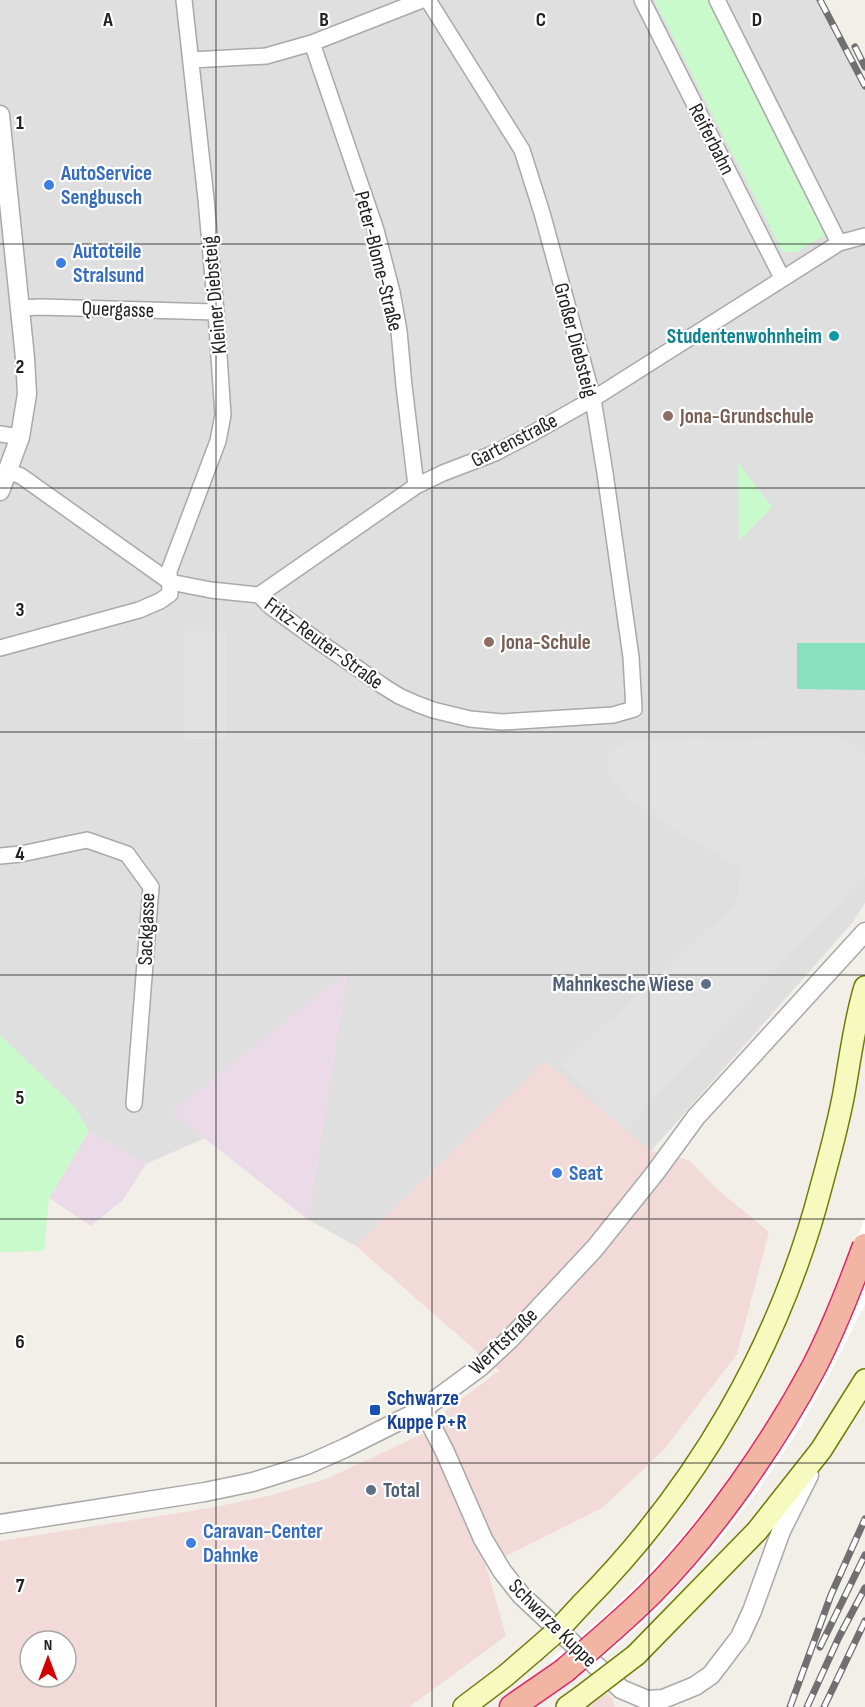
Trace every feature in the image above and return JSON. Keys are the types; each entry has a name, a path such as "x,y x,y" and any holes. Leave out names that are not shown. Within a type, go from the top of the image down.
{"highway":[{"path":"512,1707 564,1671 609,1632 652,1591 706,1531 780,1425 814,1367 842,1308 865,1246"}],"main road":[{"path":"464,1707 533,1652 633,1549 689,1477 727,1417 769,1336 799,1261 821,1190 838,1122 865,987"},
{"path":"574,1702 636,1655 757,1531 821,1450 865,1380"}],"street":[{"name":"Kleiner Diebsteig","path":"170,582 168,571 218,441 222,415 216,312 184,0"},
{"path":"191,60 266,56 312,43 422,0"},
{"name":"Großer Diebsteig","path":"428,0 522,150 542,213 593,399 631,657 634,709"},
{"name":"Reiferbahn","path":"642,0 782,278"},
{"path":"717,0 840,243"},
{"name":"Peter-Blome-Straße","path":"312,43 376,230 392,292 399,331 416,486"},
{"path":"0,115 27,394 20,437 0,491"},
{"name":"Gartenstraße","path":"258,595 416,486 442,473 495,453 593,399 840,243 865,236"},
{"name":"Quergasse","path":"20,308 216,312"},
{"path":"0,434 20,437"},
{"name":"Fritz-Reuter-Straße","path":"8,471 21,476 170,582 211,590 258,595 383,686 399,696 433,710 470,719 502,722 613,715 634,709"},
{"path":"0,648 139,610 170,594 170,582"},
{"name":"Sackgasse","path":"0,856 21,854 87,840 127,854 151,887 134,1104"},
{"name":"Werftstraße","path":"0,1524 205,1492 253,1482 316,1461 423,1409 480,1366 509,1340 595,1248 696,1117 865,932"},
{"name":"Schwarze Kuppe","path":"423,1409 445,1452 483,1539 502,1571 521,1594 632,1701 663,1699 679,1701 711,1675 740,1637 752,1611 781,1531 821,1450"}],"shaded area":[{"path":"0,0 820,0 865,86 865,903 853,922 651,1151 545,1061 356,1246 309,1220 205,1138 146,1164 89,1131 74,1107 0,1035"},
{"path":"184,631 226,631 226,739 185,739"},
{"name":"Mahnkesche Wiese","path":"841,736 865,755 865,876 625,1130 561,1065 737,903 741,868 629,800 608,773 609,753 627,741"},
{"path":"348,971 309,1220 171,1112"},
{"path":"545,1061 651,1151 689,1160 717,1189 769,1232 737,1354 663,1451 602,1508 486,1566 506,1636 409,1707 0,1707 0,1541 210,1508 272,1495 326,1479 448,1422 445,1411 499,1371 356,1246"},
{"path":"89,1131 146,1164 123,1200 91,1226 49,1198"},
{"path":"607,1693 612,1698 615,1707 587,1707"}],"green space":[{"path":"654,0 713,0 827,234 797,252 783,252"},
{"path":"738,463 772,507 739,541"},
{"path":"797,643 865,643 865,690 797,689"},
{"path":"0,1035 74,1107 89,1131 49,1198 44,1251 0,1252"}],"pier":[{"path":"865,1217 865,1304 831,1372 796,1434 760,1488 714,1547 664,1603 622,1642 574,1681 550,1659 602,1618 641,1581 690,1527 735,1470 770,1418 804,1358 841,1282"}],"railway":[{"path":"820,0 865,86"},
{"path":"855,47 865,67"},
{"path":"790,1707 831,1595 865,1519"},
{"path":"820,1647 865,1555"},
{"path":"807,1707 839,1637 865,1588"},
{"path":"824,1707 865,1621"}],"place":[{"name":"AutoService Sengbusch","path":"49,185"},
{"name":"Autoteile Stralsund","path":"61,263"},
{"name":"Studentenwohnheim","path":"834,336"},
{"name":"Jona-Grundschule","path":"668,416"},
{"name":"Jona-Schule","path":"489,642"},
{"name":"Mahnkesche Wiese","path":"706,984"},
{"name":"Seat","path":"557,1173"},
{"name":"Schwarze Kuppe P+R","path":"375,1410"},
{"name":"Total","path":"371,1490"},
{"name":"Caravan-Center Dahnke","path":"191,1543"}]}
